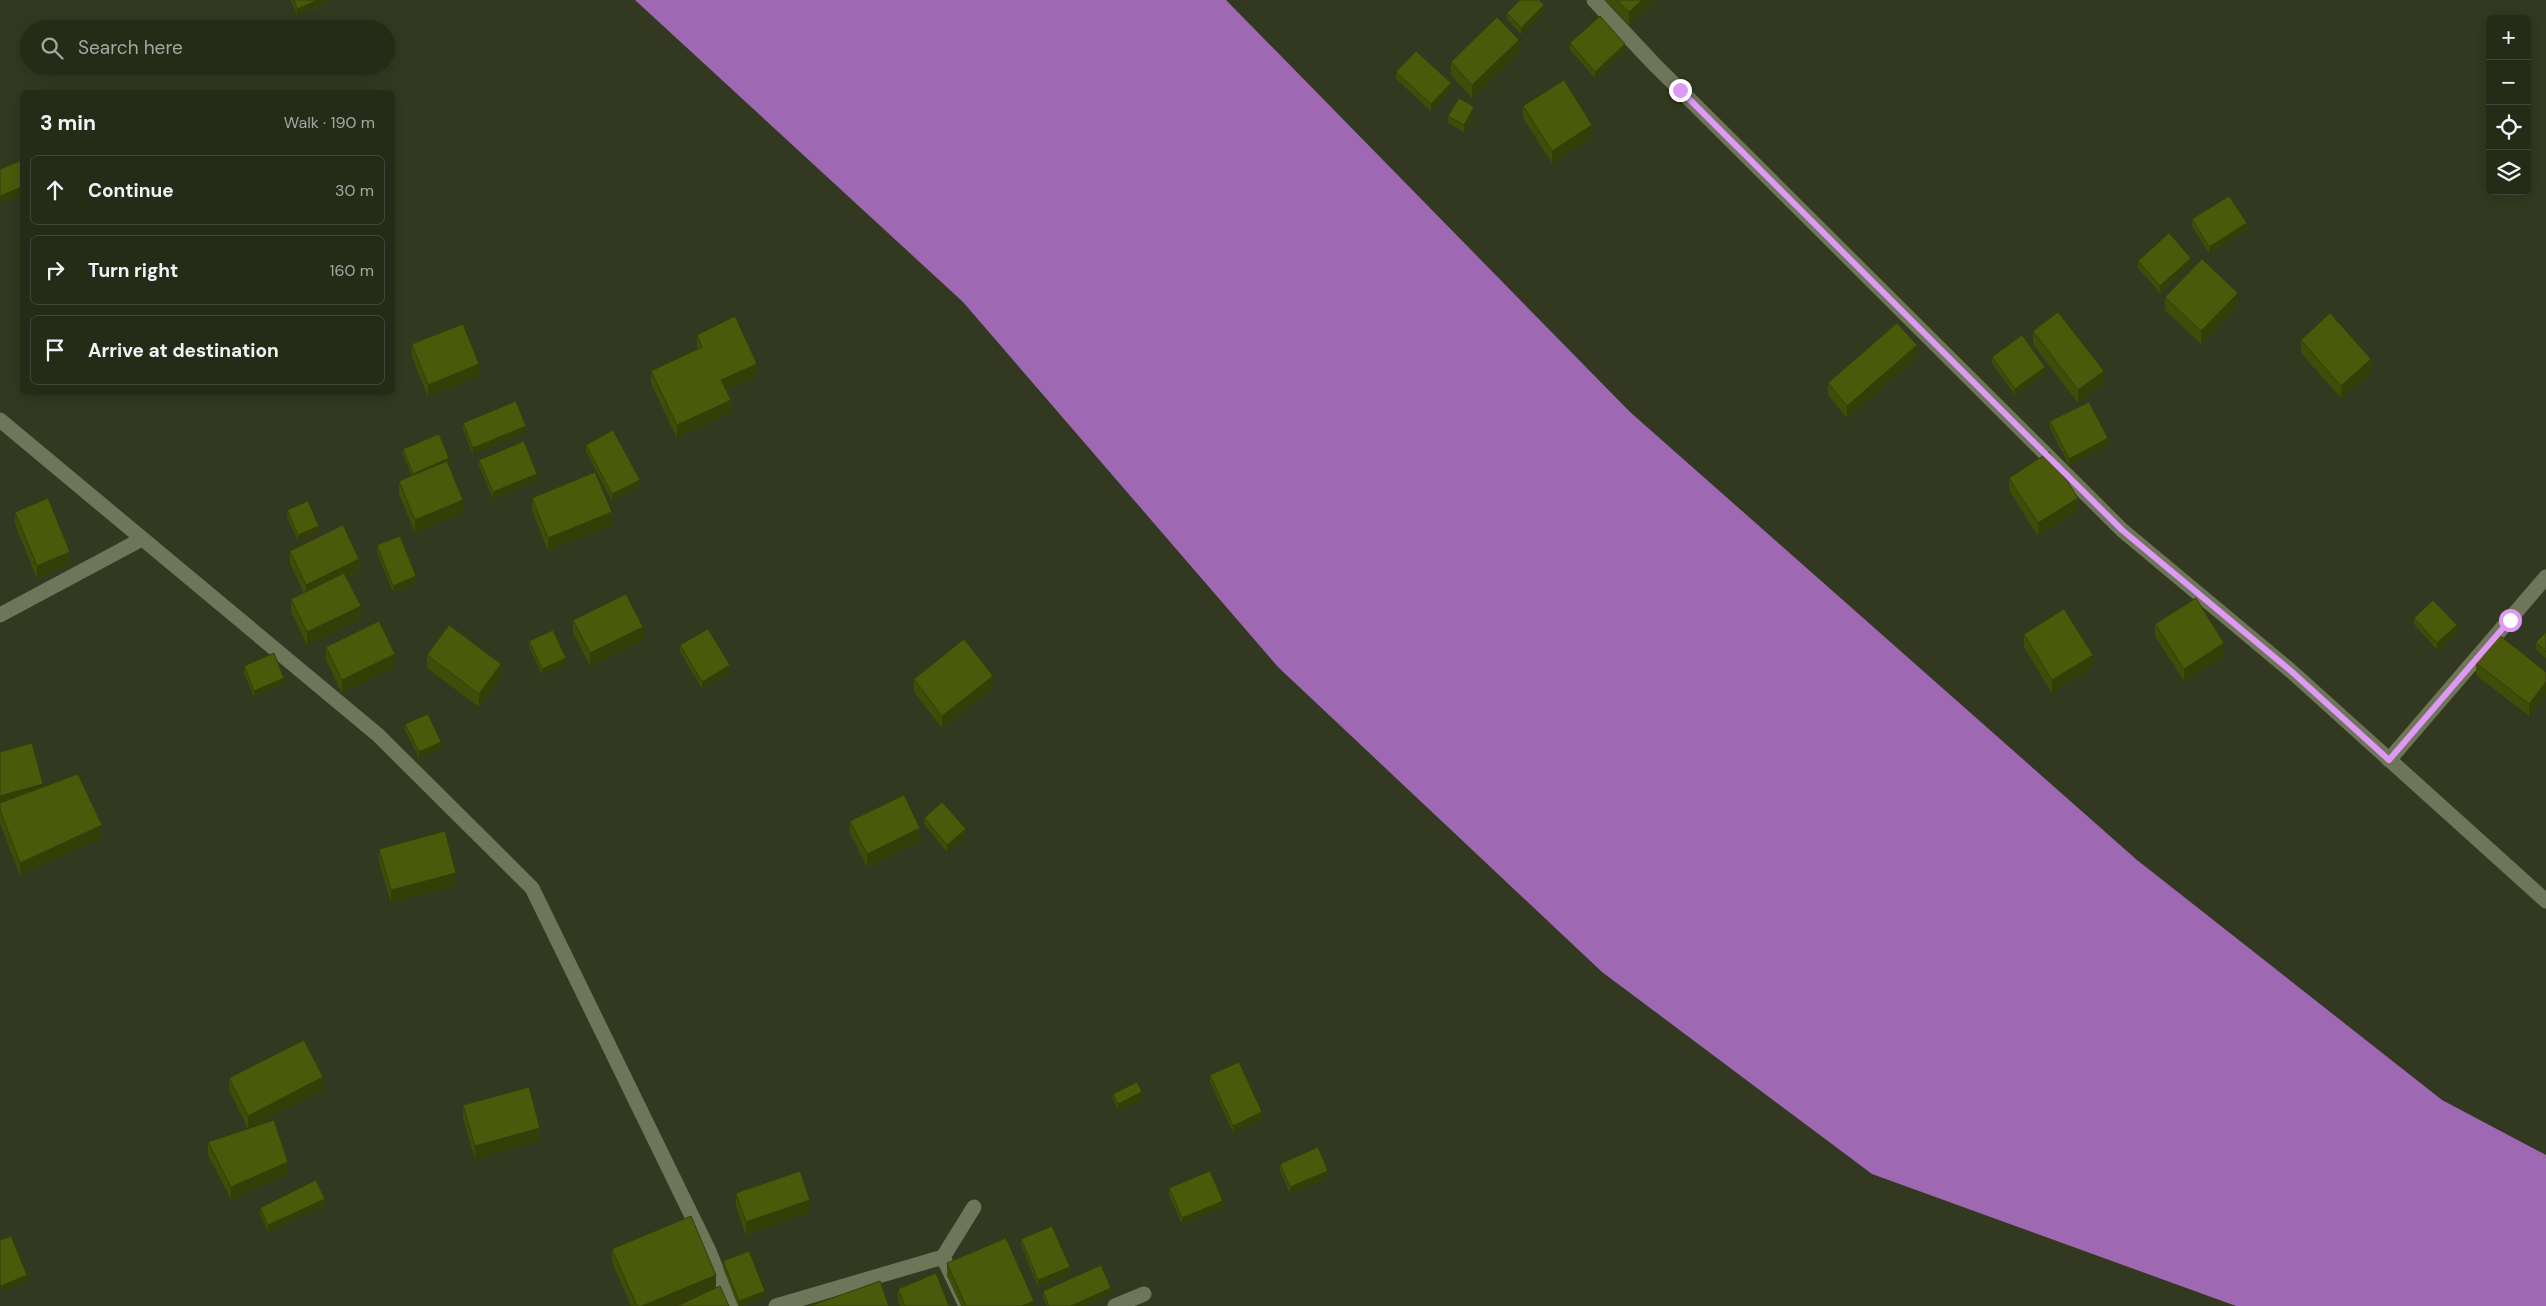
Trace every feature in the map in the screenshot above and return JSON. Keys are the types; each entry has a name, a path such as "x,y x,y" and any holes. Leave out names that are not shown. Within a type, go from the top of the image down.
{"street":[{"path":"1594,0 1653,63 2122,530 2291,671 2546,902"},
{"path":"0,420 378,735 532,888 710,1251 731,1306"},
{"path":"0,615 142,538"},
{"path":"2389,760 2546,578"},
{"path":"776,1306 943,1257 974,1206"},
{"path":"943,1257 966,1306"},
{"path":"1114,1306 1144,1294"}],"shaded area":[{"path":"635,0 1226,0 1630,412 2137,860 2442,1100 2546,1155 2546,1306 2236,1306 1872,1174 1602,972 1278,667 963,302"}],"building":[{"path":"294,0 318,0 297,9"},
{"path":"1520,0 1539,0 1544,5 1521,28 1507,13"},
{"path":"1617,0 1642,0 1629,12"},
{"path":"1600,16 1625,44 1595,72 1570,43"},
{"path":"1497,17 1519,40 1472,85 1451,62"},
{"path":"1416,51 1451,83 1431,104 1396,72"},
{"path":"1564,80 1592,125 1552,151 1523,106"},
{"path":"1459,98 1474,107 1464,125 1448,116"},
{"path":"20,161 20,188 0,196 0,169"},
{"path":"2229,196 2247,223 2209,247 2192,219"},
{"path":"2169,233 2191,258 2160,286 2138,261"},
{"path":"2202,259 2238,293 2201,331 2165,297"},
{"path":"2058,312 2104,371 2078,390 2033,331"},
{"path":"2330,313 2371,359 2341,386 2301,340"},
{"path":"735,316 757,364 721,380 731,400 677,425 651,371 702,347 697,335"},
{"path":"1897,323 1917,345 1847,406 1828,383"},
{"path":"463,324 479,364 428,385 412,344"},
{"path":"2022,335 2045,367 2015,389 1992,357"},
{"path":"516,401 526,426 473,448 463,423"},
{"path":"2089,402 2108,438 2069,459 2050,421"},
{"path":"613,430 640,480 612,494 586,445"},
{"path":"439,434 449,458 413,474 403,449"},
{"path":"524,441 537,474 493,492 479,460"},
{"path":"2049,452 2078,498 2038,523 2009,478"},
{"path":"447,461 463,500 415,520 399,481"},
{"path":"595,472 612,512 548,538 532,498"},
{"path":"48,498 70,552 37,566 15,512"},
{"path":"308,501 319,526 298,535 287,510"},
{"path":"343,525 359,559 306,585 290,551"},
{"path":"400,536 416,576 393,586 377,545"},
{"path":"344,573 361,606 307,632 291,599"},
{"path":"626,594 643,627 590,653 573,620"},
{"path":"2196,598 2224,643 2184,669 2155,624"},
{"path":"2433,600 2457,625 2437,643 2414,618"},
{"path":"2064,609 2093,655 2052,680 2024,634"},
{"path":"379,621 395,654 342,680 326,647"},
{"path":"449,625 501,664 479,694 427,655"},
{"path":"708,629 730,665 702,682 680,645"},
{"path":"553,630 566,658 542,669 529,641"},
{"path":"2546,632 2546,652 2536,642"},
{"path":"2498,634 2546,672 2546,682 2529,704 2476,663"},
{"path":"964,639 993,676 942,716 914,679"},
{"path":"274,653 284,678 254,691 244,666"},
{"path":"428,714 441,742 419,752 405,724"},
{"path":"32,743 43,784 0,796 0,752"},
{"path":"78,774 102,825 20,863 0,810 0,803"},
{"path":"904,795 920,828 867,854 850,821"},
{"path":"942,802 966,829 947,845 924,818"},
{"path":"445,831 456,873 391,890 379,849"},
{"path":"304,1040 323,1077 248,1116 229,1078"},
{"path":"1239,1062 1262,1112 1233,1126 1210,1075"},
{"path":"1137,1082 1142,1092 1118,1104 1113,1094"},
{"path":"529,1087 540,1128 475,1146 463,1105"},
{"path":"274,1120 288,1162 231,1187 208,1142"},
{"path":"1318,1147 1328,1171 1290,1187 1280,1164"},
{"path":"800,1171 810,1200 746,1222 736,1193"},
{"path":"1210,1171 1223,1201 1182,1218 1169,1188"},
{"path":"316,1180 325,1199 268,1225 260,1208"},
{"path":"691,1216 716,1275 642,1306 637,1306 612,1249"},
{"path":"1052,1226 1070,1267 1038,1280 1021,1239"},
{"path":"11,1236 27,1275 1,1286 0,1240"},
{"path":"1006,1238 1034,1301 1022,1306 966,1306 947,1263"},
{"path":"749,1251 765,1291 739,1301 723,1261"},
{"path":"1101,1265 1111,1288 1071,1306 1049,1306 1043,1291"},
{"path":"936,1273 949,1306 905,1306 898,1289"},
{"path":"880,1281 889,1306 810,1306"},
{"path":"720,1286 729,1306 677,1306"}],"route":[{"path":"1680,90 2122,530 2291,671 2389,760 2510,620"}]}
